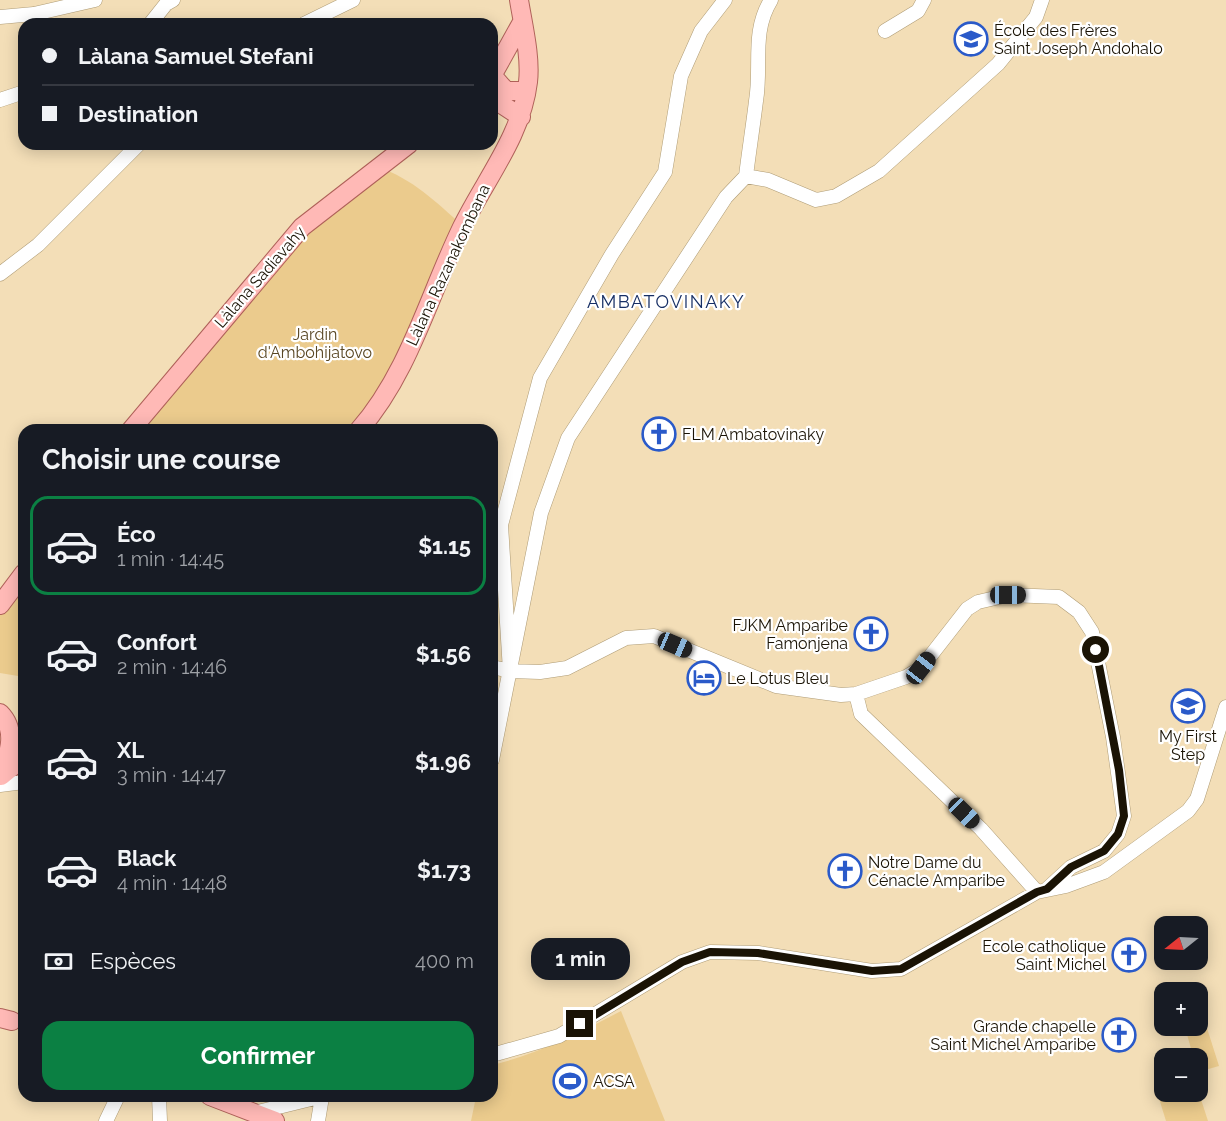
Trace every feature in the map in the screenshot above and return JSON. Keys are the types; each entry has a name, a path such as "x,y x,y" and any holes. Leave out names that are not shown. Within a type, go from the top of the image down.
{"main road":[{"name":"Làlana Razanakombana","path":"364,424 375,412 411,345 463,226 521,117 529,80 519,0"},
{"path":"498,64 522,22"},
{"path":"498,82 506,91 526,91"},
{"path":"498,102 521,117"},
{"name":"Làlana Sadiavahy","path":"136,424 302,227 401,150"},
{"path":"0,605 18,581"},
{"path":"0,713 8,725 10,738 9,753 0,770"},
{"path":"0,777 18,762"},
{"path":"226,1102 275,1121"}],"street":[{"path":"0,17 34,14 95,0"},
{"path":"155,18 166,4 173,0"},
{"path":"316,18 354,0"},
{"path":"510,671 501,525 540,378 612,254 665,172 681,76 701,31 725,0"},
{"path":"498,730 541,513 568,438 726,197 746,176 757,100 758,38 763,12 771,0"},
{"path":"885,31 918,11 924,0"},
{"path":"746,176 768,180 816,200 836,196 879,171 998,64 1036,17 1042,0"},
{"path":"0,100 18,94"},
{"path":"0,274 38,245 133,150"},
{"path":"498,668 540,672 567,668 626,638 654,636 776,686 841,695 856,694 906,677 921,668 967,609 978,602 1008,595 1059,597 1079,612 1092,632 1101,668 1122,787 1124,816 1118,834 1104,851 1071,867 1042,891 901,969 872,971 758,953 710,952 682,962 559,1036 498,1052"},
{"path":"856,694 861,714 1042,891"},
{"path":"1042,891 1066,886 1104,872 1139,849 1188,811 1197,799 1226,707"},
{"path":"0,785 18,783"},
{"path":"106,1121 115,1102"},
{"path":"159,1102 160,1121"},
{"path":"254,1113 301,1102"},
{"path":"318,1121 321,1102"}],"green space":[{"name":"Jardin d'Ambohijatovo","path":"378,167 413,185 463,226 362,424 136,424 296,234"},
{"path":"18,581 18,676 0,673 0,605"},
{"name":"ACSA","path":"621,1011 665,1121 471,1121 475,1102 498,1102 498,1063 542,1049"},
{"path":"1208,1031 1219,1066 1208,1069 1208,1048 1191,1048 1187,1036 1208,1036"},
{"path":"1160,1102 1202,1102 1208,1121 1166,1121"}],"place":[{"name":"École des Frères Saint Joseph Andohalo","path":"971,39"},
{"name":"FLM Ambatovinaky","path":"659,434"},
{"name":"FJKM Amparibe Famonjena","path":"871,634"},
{"name":"Le Lotus Bleu","path":"704,678"},
{"name":"My First Step","path":"1188,706"},
{"name":"Notre Dame du Cénacle Amparibe","path":"845,871"},
{"name":"Ecole catholique Saint Michel","path":"1129,955"},
{"name":"Grande chapelle Saint Michel Amparibe","path":"1119,1035"},
{"name":"ACSA","path":"570,1081"}],"district":[{"name":"AMBATOVINAKY","path":"666,301"}],"route":[{"path":"580,1024 682,962 710,952 758,953 872,971 901,969 1037,892 1047,889 1071,867 1104,851 1118,834 1124,816 1122,787 1096,650"}]}
